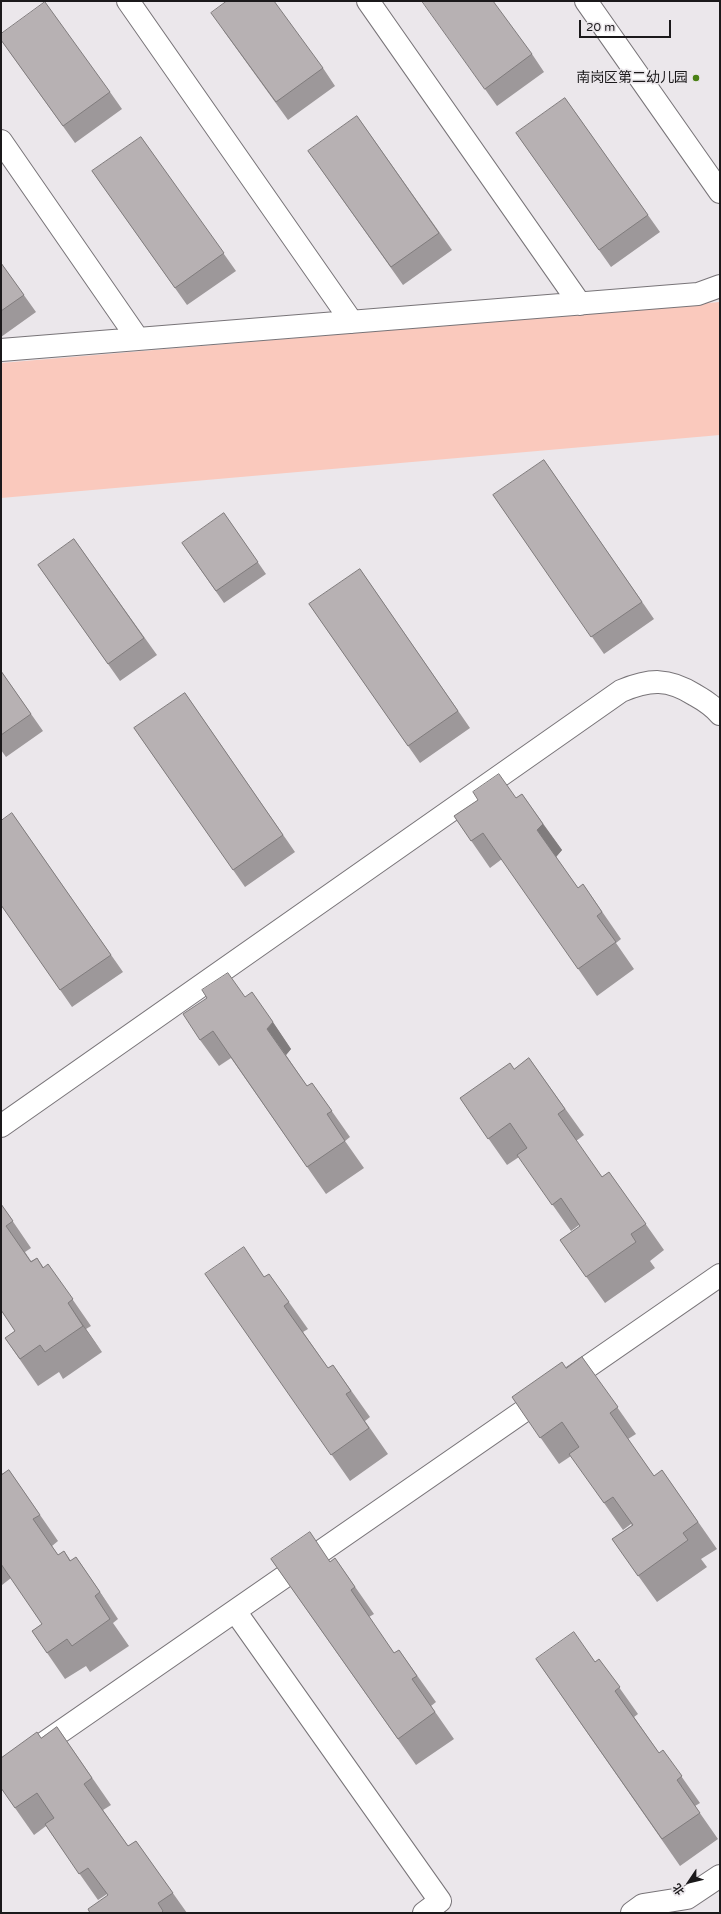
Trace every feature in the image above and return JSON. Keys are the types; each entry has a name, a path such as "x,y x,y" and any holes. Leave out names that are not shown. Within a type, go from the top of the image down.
{"lane":[{"path":"128,1 352,322"},
{"path":"368,1 580,304"},
{"path":"586,1 720,192"},
{"path":"1,141 138,339"},
{"path":"1,350 698,294 720,286"},
{"path":"1,1126 621,691 637,684 658,682 675,683 702,699 720,714"},
{"path":"1,1773 720,1275"},
{"path":"235,1611 437,1909"},
{"path":"632,1913 643,1905 687,1898 720,1876"}],"shaded area":[{"path":"720,302 720,435 1,498 1,363"}],"building":[{"path":"227,1 274,1 323,68 276,102 211,13"},
{"path":"422,1 493,1 532,54 485,89"},
{"path":"45,2 110,92 63,126 1,40 1,34"},
{"path":"565,98 648,215 599,250 516,133"},
{"path":"357,116 439,233 391,267 308,151"},
{"path":"141,137 224,253 175,288 92,171"},
{"path":"1,263 24,295 1,311"},
{"path":"544,460 642,602 591,637 493,495"},
{"path":"224,513 258,562 216,591 182,543"},
{"path":"74,539 144,638 108,664 38,565"},
{"path":"360,569 458,711 408,746 309,604"},
{"path":"1,671 31,714 1,735"},
{"path":"185,693 283,835 233,870 134,728"},
{"path":"499,774 516,798 522,794 543,824 537,830 578,888 583,884 602,912 597,916 616,942 578,969 483,833 471,841 454,816 478,800 473,792"},
{"path":"12,813 111,955 60,990 1,905 1,821"},
{"path":"228,973 245,997 252,992 273,1022 267,1029 307,1086 312,1083 332,1111 327,1114 345,1141 307,1167 213,1031 200,1040 183,1014 207,998 202,990"},
{"path":"529,1058 565,1109 558,1114 602,1177 609,1172 646,1224 631,1234 636,1242 586,1277 560,1240 580,1226 561,1198 552,1205 517,1155 527,1148 510,1123 488,1139 460,1098 510,1063 514,1069"},
{"path":"1,1204 13,1221 6,1226 31,1262 37,1258 43,1268 48,1264 73,1299 68,1303 83,1326 45,1352 40,1345 20,1359 5,1338 15,1331 1,1310"},
{"path":"244,1247 264,1277 269,1274 289,1302 284,1306 328,1368 333,1365 351,1391 346,1394 369,1428 331,1455 205,1274"},
{"path":"582,1357 618,1407 610,1413 654,1476 662,1470 698,1522 683,1533 688,1540 638,1576 612,1539 633,1525 613,1497 604,1503 569,1454 579,1447 562,1422 540,1438 512,1397 562,1362 566,1368"},
{"path":"9,1470 40,1515 33,1519 58,1555 64,1551 70,1561 76,1557 100,1592 95,1596 110,1619 72,1646 67,1639 47,1653 32,1631 42,1624 1,1564 1,1472 2,1474"},
{"path":"310,1532 330,1562 335,1558 355,1587 351,1590 394,1653 399,1650 417,1676 412,1679 435,1712 398,1739 271,1559"},
{"path":"574,1632 595,1662 599,1659 620,1687 615,1691 659,1753 663,1750 682,1776 677,1780 700,1813 662,1839 536,1659"},
{"path":"57,1727 92,1778 84,1784 128,1846 136,1841 173,1893 158,1903 163,1911 161,1913 90,1913 88,1909 108,1895 88,1868 79,1874 45,1824 54,1818 37,1793 15,1808 1,1788 1,1758 37,1732 41,1738"}],"place":[{"name":"南岗区第二幼儿园","path":"696,78"}]}
